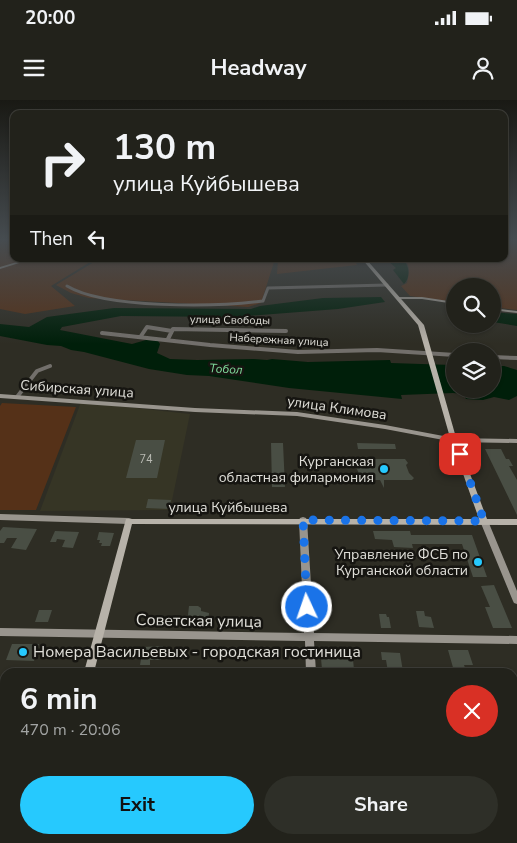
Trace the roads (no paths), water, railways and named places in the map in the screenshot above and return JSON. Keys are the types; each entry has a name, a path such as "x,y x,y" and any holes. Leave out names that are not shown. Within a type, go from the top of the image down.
{"main road":[{"path":"378,275 400,298 421,325 454,440 484,521"},
{"path":"90,668 129,521"},
{"name":"улица Куйбышева","path":"129,521 517,522"}],"street":[{"path":"67,286 70,290 96,297 210,305 248,304 263,301 268,288 387,285"},
{"path":"400,298 422,298 446,302"},
{"path":"501,310 517,312"},
{"name":"улица Свободы","path":"141,336 147,328 286,331"},
{"path":"168,339 173,330"},
{"name":"Набережная улица","path":"102,332 210,345 298,352 377,350 446,355"},
{"path":"501,357 517,358"},
{"path":"17,397 37,371 50,366"},
{"name":"Сибирская улица","path":"0,396 152,407"},
{"name":"улица Климова","path":"152,407 316,416 454,440 517,441"},
{"name":"улица Куйбышева","path":"0,517 129,521"},
{"path":"303,520 312,668"},
{"path":"484,521 517,601"},
{"name":"Советская улица","path":"0,632 517,640"}],"water":[{"path":"397,275 408,275 404,284"},
{"name":"Тобол","path":"381,297 385,302 338,309 234,317 121,316 62,327 60,330 132,344 146,340 158,341 160,344 157,353 170,359 272,359 308,362 390,360 391,363 446,365 446,393 401,395 402,399 289,388 209,376 187,375 149,369 61,346 0,336 0,324 29,327 47,317 114,308 251,309 260,306 323,298"},
{"path":"501,313 517,314 517,326 501,323"},
{"path":"501,366 517,370 517,396 509,400 499,398 501,398"},
{"path":"465,398 490,398 483,400"}],"place":[{"name":"Курганская областная филармония","path":"384,469"},
{"name":"Управление ФСБ по Курганской области","path":"478,562"},
{"name":"Номера Васильевых - городская гостиница","path":"23,652"}]}
